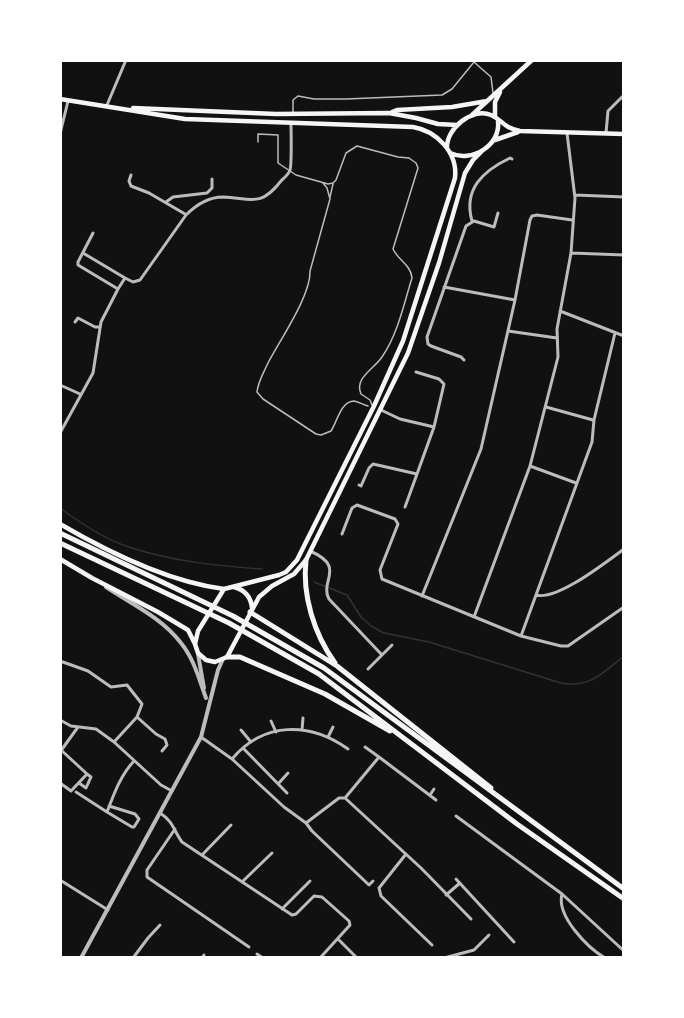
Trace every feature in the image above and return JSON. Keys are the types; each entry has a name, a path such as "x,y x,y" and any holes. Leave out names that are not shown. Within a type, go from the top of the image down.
{"highway":[{"path":"60,533 206,602 262,631 324,668 624,889"},
{"path":"60,543 257,638 319,675 517,824 624,899"},
{"path":"306,560 304,583 312,615 320,638 337,666"},
{"path":"251,610 337,666 524,817"},
{"path":"225,658 240,657 325,694 409,742"}],"main road":[{"path":"195,644 198,631 224,589 286,572 297,560 374,406 403,340 455,178 456,168 447,139 457,125 500,92 532,60"},
{"path":"495,140 499,127 495,102 500,92"},
{"path":"60,99 185,119 413,127 428,131 449,151 464,156 482,151"},
{"path":"389,113 397,110 443,108 487,101"},
{"path":"118,107 293,114 389,113 438,124 457,125"},
{"path":"470,117 484,114 496,119 509,129 520,131 624,134"},
{"path":"60,559 188,630 198,653 206,660 214,662 225,658 251,610 266,591 294,574 306,560 404,364 439,263 465,173 473,160 495,140 520,131"},
{"path":"60,524 131,561 224,589"},
{"path":"231,586 243,591 249,597 251,610"}],"street":[{"path":"107,105 126,60"},
{"path":"606,133 607,114 624,95"},
{"path":"60,134 68,100"},
{"path":"83,253 133,282 142,278 186,214 201,203 224,197 245,201 260,199 273,190 290,170 291,123"},
{"path":"474,617 530,466 558,357 557,338 571,253 575,195 567,133"},
{"path":"472,221 469,203 475,187 493,168 512,159"},
{"path":"130,175 131,186 186,214"},
{"path":"166,202 173,197 207,193 212,188 212,179"},
{"path":"575,195 624,197"},
{"path":"472,221 494,227 498,213"},
{"path":"422,596 481,451 531,218 537,215 572,219"},
{"path":"464,360 430,346 427,341 466,226 472,221"},
{"path":"93,233 78,265 118,289"},
{"path":"571,253 624,255"},
{"path":"60,434 94,369 104,314 125,278"},
{"path":"444,287 515,300"},
{"path":"560,311 624,336"},
{"path":"76,320 100,327"},
{"path":"508,331 557,338"},
{"path":"521,636 592,439 594,420 615,333"},
{"path":"405,507 434,427 444,384 440,379 416,372"},
{"path":"60,385 81,394"},
{"path":"546,407 594,420"},
{"path":"381,410 400,419 434,427"},
{"path":"358,485 361,486 367,470 373,464 417,474"},
{"path":"530,466 577,483"},
{"path":"342,534 352,508 357,505 395,519 398,524 380,570 380,578 521,636 568,646 624,607"},
{"path":"536,595 544,596 573,585 624,549"},
{"path":"310,550 328,563 329,582 326,591 329,599 382,655"},
{"path":"92,578 166,626 182,644 195,665 206,698"},
{"path":"368,669 392,645"},
{"path":"198,653 208,709"},
{"path":"81,958 201,737 218,670 225,658"},
{"path":"60,661 88,671 111,687 119,684 127,685 142,704 137,717 114,742"},
{"path":"137,717 165,739 166,745 162,751"},
{"path":"302,730 303,718"},
{"path":"60,720 71,726 96,729 114,742 161,785 172,791"},
{"path":"272,721 276,732"},
{"path":"78,727 61,751 91,777 86,788 79,783"},
{"path":"328,737 333,727"},
{"path":"241,730 250,742"},
{"path":"232,759 250,742 276,732 302,730 328,737 348,749"},
{"path":"201,737 232,759 284,807 306,823 369,885 373,881"},
{"path":"365,747 436,800"},
{"path":"243,748 287,793"},
{"path":"345,798 379,757"},
{"path":"107,812 126,770 134,761"},
{"path":"278,784 288,773"},
{"path":"60,783 71,791 87,774"},
{"path":"430,795 434,789"},
{"path":"76,792 132,827 140,819 135,814 109,806"},
{"path":"306,823 339,798 345,798 406,854 471,919"},
{"path":"160,813 168,818 182,842 292,915 297,915 314,896 322,897 349,921 348,929 321,958"},
{"path":"456,816 562,894 624,951"},
{"path":"202,855 231,825"},
{"path":"175,829 147,870 147,877 249,947"},
{"path":"242,882 272,853"},
{"path":"406,854 379,891 381,896 432,945"},
{"path":"456,879 514,942"},
{"path":"60,880 108,910"},
{"path":"282,909 310,881"},
{"path":"446,896 460,883"},
{"path":"562,894 561,899 574,930 583,942 604,958"},
{"path":"133,958 160,925"},
{"path":"426,940 430,935"},
{"path":"444,958 474,950 489,935"},
{"path":"338,939 357,958"},
{"path":"256,954 263,958"}],"lane":[{"path":"293,114 293,100 298,96 314,99 346,99 442,95 453,88 474,62 491,77 494,90 492,97"},
{"path":"258,142 258,134 278,135 278,163 296,175 322,183 333,183"},
{"path":"368,406 356,402 348,403 343,407 331,431 321,435 263,399 257,392 268,364 308,288 310,271 333,183 346,153 357,146 409,158 418,167 393,249 410,268 412,278 387,348 381,359 358,385 361,394 370,400 372,405"},
{"path":"322,183 327,188 330,198"}],"waterway":[{"path":"60,508 102,535 145,552 194,562 262,569"},
{"path":"314,582 347,595 361,617 384,633 429,642 561,683 580,683 596,678 624,656"}]}
